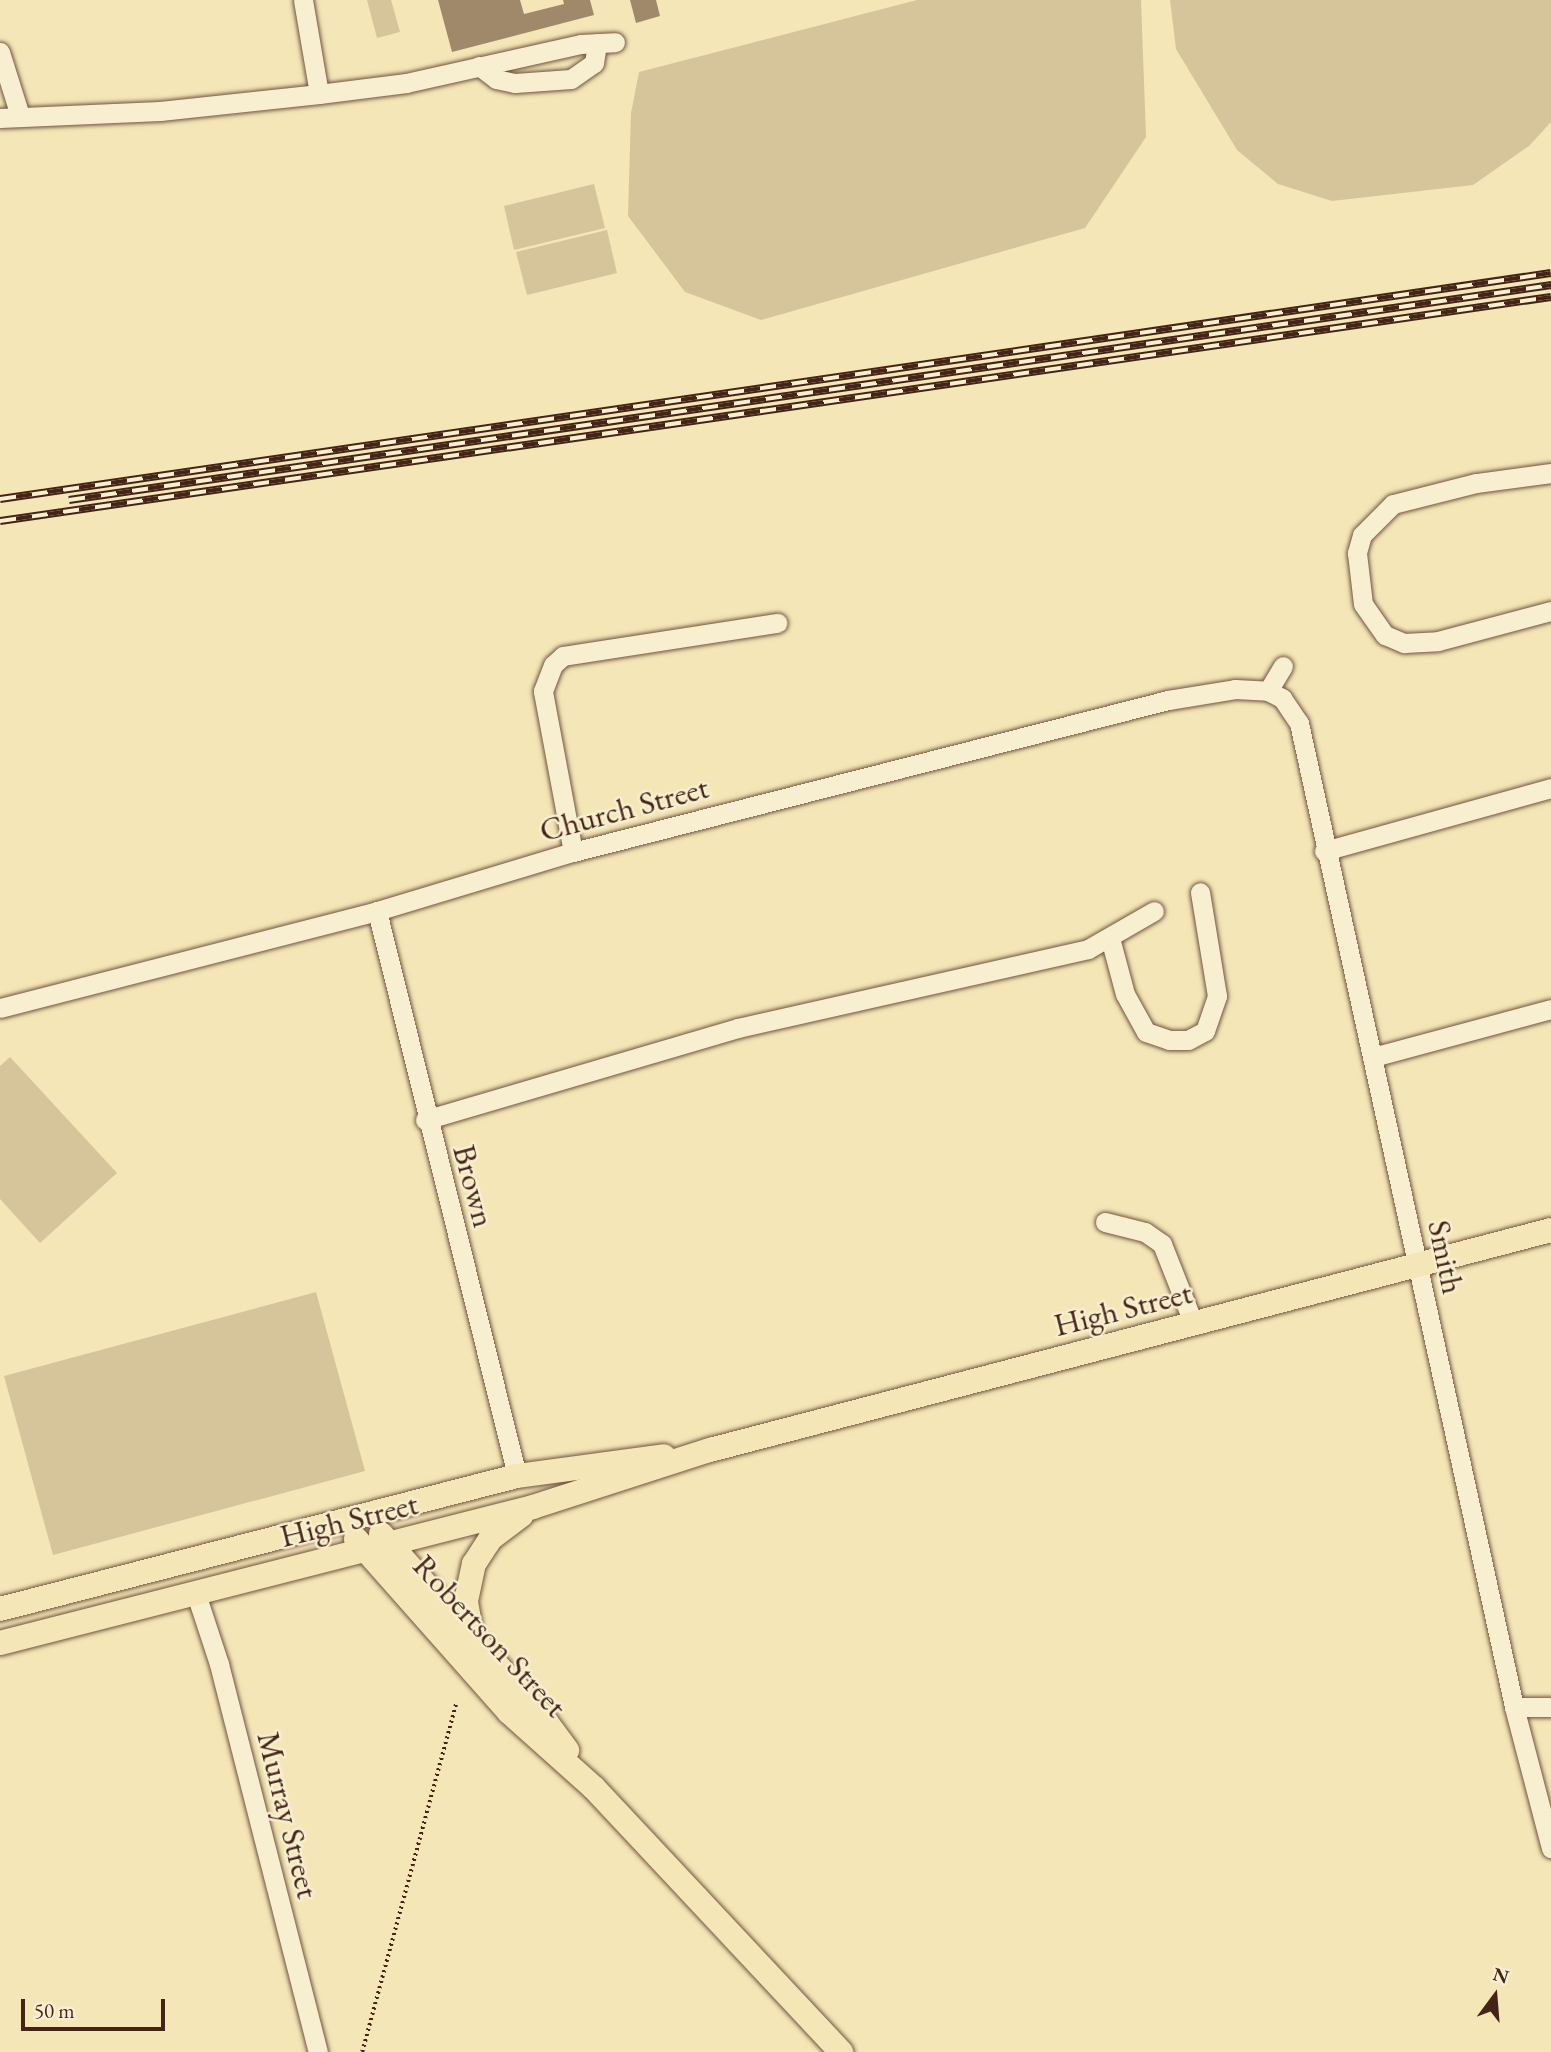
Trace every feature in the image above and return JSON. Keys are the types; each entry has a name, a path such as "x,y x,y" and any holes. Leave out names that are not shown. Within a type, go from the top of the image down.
{"main road":[{"name":"High Street","path":"0,1643 533,1507 710,1450 1418,1267 1551,1230"},
{"name":"High Street","path":"0,1609 341,1524 517,1476 710,1450"},
{"path":"472,1636 466,1601 474,1563 491,1539 533,1507"},
{"name":"Robertson Street","path":"367,1517 378,1547 509,1712 594,1788 841,2052"},
{"name":"Robertson Street","path":"341,1524 378,1547 472,1636 541,1715 594,1788"}],"street":[{"path":"303,0 318,94"},
{"path":"0,52 10,117 160,111 318,94 606,43 594,63 571,79 515,83 496,79 479,66"},
{"path":"1551,473 1464,486 1393,504 1362,535 1357,553 1363,604 1385,635 1404,643 1438,641 1551,611"},
{"path":"573,852 543,691 553,664 563,656 777,623"},
{"path":"1268,691 1283,666"},
{"name":"Church Street","path":"0,1008 377,911 573,852 1168,700 1235,689 1268,691"},
{"name":"Smith","path":"1268,691 1282,698 1299,723 1324,851 1373,1057 1514,1707 1551,1848"},
{"path":"1324,851 1551,788"},
{"path":"1110,938 1125,994 1146,1032 1169,1040 1188,1040 1205,1031 1217,996 1200,892"},
{"name":"Brown","path":"377,911 425,1120 517,1476"},
{"path":"425,1120 738,1028 1004,971 1088,949 1154,911"},
{"path":"1373,1057 1551,1009"},
{"path":"1105,1222 1136,1228 1162,1244 1194,1325"},
{"name":"Murray Street","path":"196,1594 219,1664 318,2052"},
{"path":"1514,1707 1551,1707"}],"path":[{"path":"362,2052 456,1704"}],"shaded area":[{"path":"367,0 391,0 400,32 377,38"},
{"path":"917,0 1141,0 1146,137 1085,228 761,320 685,292 628,216 631,113 639,72"},
{"path":"1170,0 1551,0 1551,122 1529,146 1473,185 1332,201 1278,184 1237,150 1176,49"},
{"path":"594,184 605,228 514,250 504,206"},
{"path":"607,230 617,273 527,295 516,252"},
{"path":"10,1057 117,1173 40,1243 0,1199 0,1066"},
{"path":"316,1292 365,1471 53,1555 4,1376"}],"building":[{"path":"438,0 520,0 524,14 564,4 563,0 590,0 594,15 452,52"},
{"path":"630,0 656,0 660,16 636,23"}],"railway":[{"path":"0,499 1551,273"},
{"path":"69,500 1551,285"},
{"path":"0,521 1551,297"}]}
